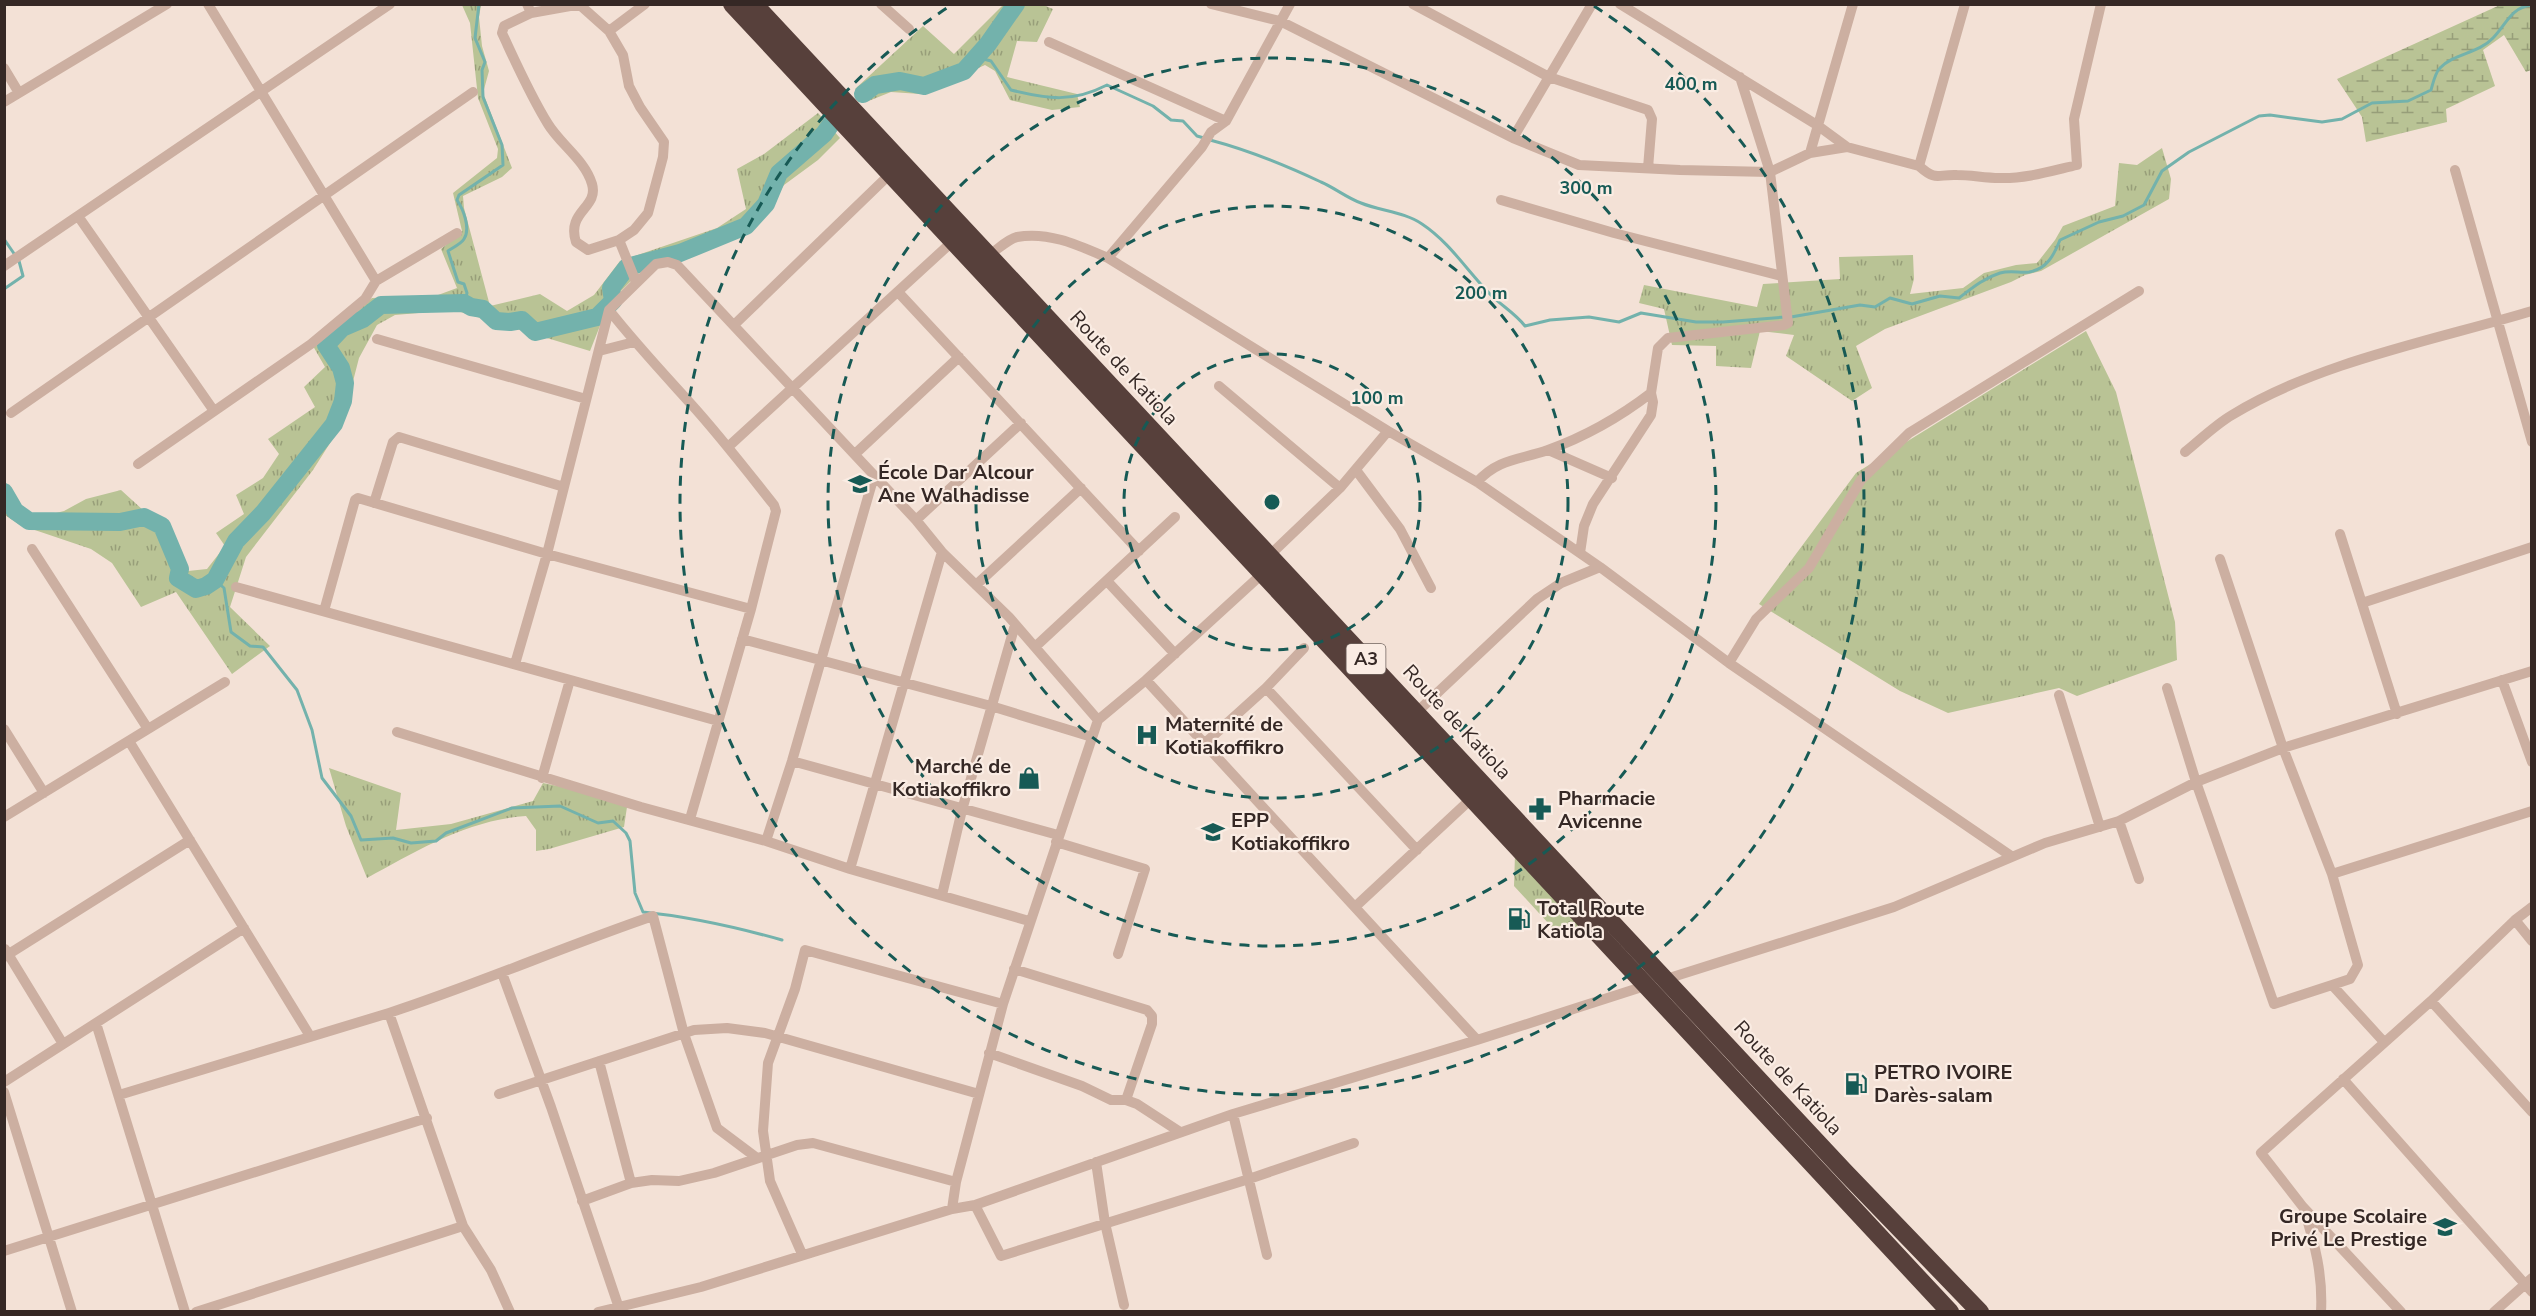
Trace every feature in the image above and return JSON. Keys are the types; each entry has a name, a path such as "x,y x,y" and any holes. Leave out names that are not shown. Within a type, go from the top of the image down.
{"highway":[{"name":"Route de Katiola","path":"732,4 1950,1311"},
{"name":"Route de Katiola","path":"754,4 1845,1172 1980,1311"}],"street":[{"path":"4,102 167,4"},
{"path":"208,4 376,281"},
{"path":"6,261 78,216 390,4"},
{"path":"609,31 645,4"},
{"path":"1211,4 1280,21 1513,138 1579,165 1770,171 1810,153 1847,147"},
{"path":"1108,258 1202,147 1211,132 1226,121 1290,4"},
{"path":"1413,4 1549,76 1648,110 1652,119 1648,168"},
{"path":"1513,138 1592,4"},
{"path":"1620,4 1817,125 1847,147 1918,166 1928,174 1940,178 1954,174 1999,178 2026,177 2077,165 2074,119 2102,4"},
{"path":"1810,153 1853,4"},
{"path":"1918,166 1965,4"},
{"path":"881,5 909,29"},
{"path":"581,6 609,31 623,55 629,86 640,107 664,142 663,158 648,213 634,230 619,240 588,250 576,242 573,223 592,198 593,187 589,175 548,125 502,33 504,26 529,9 581,6"},
{"path":"1049,42 1226,121"},
{"path":"4,68 19,93"},
{"path":"1580,553 1584,526 1593,504 1651,415 1653,402 1651,393 1658,348 1668,338 1785,325 1788,320 1770,171 1740,77"},
{"path":"11,413 473,92"},
{"path":"2455,170 2532,442"},
{"path":"735,324 890,174"},
{"path":"1501,200 1614,233 1782,276"},
{"path":"78,216 214,411"},
{"path":"138,464 311,344 365,299 376,281 458,233"},
{"path":"989,255 1015,237 1044,237 1071,242 1108,258 1388,431 1477,482 1600,567 1729,663 2011,856"},
{"path":"619,240 636,282"},
{"path":"728,447 953,241"},
{"path":"515,664 547,554 609,310 656,264 668,262 678,265 735,324 916,520 942,552 1015,625 1098,720"},
{"path":"1729,663 1756,619 1809,568 1862,480 1909,434 2139,291"},
{"path":"898,292 1139,551"},
{"path":"609,310 634,342 728,447 774,505 776,511 751,609 690,819"},
{"path":"2185,452 2231,416 2274,393 2399,348 2532,311"},
{"path":"377,339 586,399"},
{"path":"599,351 634,342"},
{"path":"855,454 959,357"},
{"path":"1219,386 1340,488"},
{"path":"1477,482 1488,469 1501,462 1548,450 1619,414 1651,393"},
{"path":"916,520 1021,423"},
{"path":"1269,556 1340,488 1388,431"},
{"path":"374,503 393,442 399,437 564,487"},
{"path":"1548,450 1612,478"},
{"path":"1356,470 1401,529 1431,588"},
{"path":"766,841 792,760 874,476"},
{"path":"976,585 1081,488"},
{"path":"324,611 355,500 358,498 547,554 751,609"},
{"path":"1035,647 1176,517"},
{"path":"2340,534 2397,714"},
{"path":"2362,603 2532,547"},
{"path":"33,549 148,729"},
{"path":"850,869 942,552"},
{"path":"2167,688 2196,782 2274,1004 2350,979 2358,965 2332,874 2283,748 2220,559"},
{"path":"1417,712 1537,599 1561,583 1600,567"},
{"path":"952,1209 956,1182 1002,1004 1098,720 1146,680 1262,574"},
{"path":"1107,582 1175,654"},
{"path":"236,587 718,721"},
{"path":"942,895 962,810 1015,625"},
{"path":"742,639 820,662 991,706 1092,737"},
{"path":"1204,744 1266,688 1304,648"},
{"path":"598,1311 701,1287 952,1209 975,1205 1233,1114 1477,1040 1894,906 2045,843 2119,821 2196,782 2283,748 2532,671"},
{"path":"542,778 570,680"},
{"path":"1146,680 1477,1040"},
{"path":"2502,680 2532,762"},
{"path":"4,817 225,682"},
{"path":"1266,688 1417,850"},
{"path":"2059,695 2100,827"},
{"path":"4,729 44,793"},
{"path":"397,732 542,778 595,791 641,807 766,841 850,869 1029,921"},
{"path":"129,741 310,1036"},
{"path":"792,760 1057,838 1145,868 1119,954"},
{"path":"1356,906 1472,798"},
{"path":"2332,874 2532,811"},
{"path":"2119,821 2139,879"},
{"path":"63,1044 6,953 190,840"},
{"path":"2401,1311 2303,1207 2260,1153 2431,1001 2515,920 2532,907"},
{"path":"119,1095 389,1012 502,973 654,916 684,1034 717,1128 761,1156"},
{"path":"2515,920 2532,941"},
{"path":"4,1082 244,928"},
{"path":"802,1254 761,1156 768,1063 795,989 805,950 1002,1004"},
{"path":"1014,969 1147,1010 1152,1016 1152,1024 1126,1100"},
{"path":"502,973 618,1305"},
{"path":"2332,985 2384,1042"},
{"path":"2431,1001 2532,1112"},
{"path":"389,1012 463,1226 491,1270 510,1311"},
{"path":"96,1023 186,1311"},
{"path":"499,1094 705,1028 727,1028 777,1037 979,1094"},
{"path":"989,1053 1082,1086 1111,1100 1126,1100 1145,1108 1180,1132"},
{"path":"599,1061 631,1183"},
{"path":"2343,1079 2529,1285 2494,1311"},
{"path":"4,1092 72,1311"},
{"path":"1233,1114 1267,1255"},
{"path":"4,1251 427,1118"},
{"path":"582,1201 631,1183 652,1180 679,1181 714,1173 761,1156 813,1143 956,1182"},
{"path":"975,1205 1001,1256 1249,1179 1354,1143"},
{"path":"1096,1162 1105,1223 1124,1305"},
{"path":"2303,1207 2317,1249 2322,1290 2321,1311"},
{"path":"196,1311 463,1226"}],"green space":[{"path":"462,5 481,5 479,17 482,46 489,71 483,93 512,168 502,177 463,196 464,208 490,306 540,294 567,311 594,295 620,261 717,228 746,209 737,169 764,154 818,113 840,138 818,160 784,185 768,210 729,241 648,264 609,303 590,351 454,310 395,315 377,325 359,358 342,424 313,470 246,557 230,607 270,646 232,674 176,592 141,607 112,563 91,549 20,525 5,515 4,499 27,512 44,516 64,511 86,499 121,490 166,531 179,562 188,571 207,569 225,546 216,533 244,514 236,495 263,478 279,454 268,439 315,407 304,387 325,367 313,346 372,298 438,295 457,288 441,249 462,231 453,193 497,158 498,149 478,98 470,23"},
{"path":"1003,5 1043,5 1053,9 1037,42 1017,41 1007,77 1077,94 1080,107 1052,110 1010,100 995,71 985,65 920,94 891,92 866,102 855,89 923,26 954,54"},
{"path":"2500,5 2531,5 2531,70 2526,72 2504,35 2483,50 2495,86 2446,109 2447,122 2366,142 2362,117 2337,79"},
{"path":"2162,148 2171,179 2169,199 2041,271 2025,275 1885,329 1856,346 1872,388 1852,401 1786,356 1794,335 1760,331 1751,368 1716,366 1716,346 1672,345 1664,309 1639,303 1644,285 1757,307 1763,284 1840,279 1839,257 1913,255 1914,279 1910,294 1963,288 1984,273 2016,265 2037,263 2063,226 2115,206 2119,163 2137,165"},
{"path":"2086,331 2116,392 2175,622 2177,660 2077,696 2059,688 1948,713 1900,691 1759,604 1856,473"},
{"path":"329,768 401,793 396,830 451,824 533,801 543,783 592,793 627,807 624,827 536,851 536,830 526,816 504,819 443,838 367,878 346,826"},
{"path":"1515,854 1590,935 1560,936 1514,886"}],"waterway":[{"path":"464,303 467,293 464,284 458,282 448,251 461,243 467,230 462,208 457,200 459,195 503,165 502,145 483,97 482,70 485,62 475,38 479,4"},
{"path":"863,94 875,85 900,81 924,86 964,71 988,44 1016,4"},
{"path":"1791,317 1860,305 1875,307 1890,298 1912,304 1940,296 1959,298 1994,275 2007,272 2029,272 2041,268 2049,260 2060,240 2099,222 2123,216 2144,205 2162,171 2189,152 2259,116 2270,115 2322,122 2342,119 2372,103 2408,101 2431,90 2434,78 2446,63 2487,43 2514,13 2525,6 2532,5"},
{"path":"976,57 991,61 1011,90 1060,98 1082,95 1107,85 1153,106 1171,120 1183,121 1197,136 1204,138"},
{"path":"4,492 15,511 29,521 120,522 144,517 162,526 180,569 178,578 196,589 206,586 215,580 236,541 263,513 334,424 343,401 345,383 341,368 326,345 342,328 363,319 381,305 464,303 483,309 496,321 522,320 535,332 597,317 613,301 611,288 627,267 680,253 746,226 766,204 779,173 824,134 831,124"},
{"path":"1210,140 1280,164 1326,184 1361,203 1400,214 1422,224 1441,239 1488,292 1525,326 1550,320 1589,317 1619,322 1641,313 1696,322 1785,317"},
{"path":"4,239 15,255"},
{"path":"4,289 23,276 19,261"},
{"path":"4,444 4,486"},
{"path":"215,580 224,588 231,632 250,646 263,647 297,690 312,730 322,778 351,816 361,840 393,838 411,843 436,841 446,833 512,808 560,806 598,823 613,821 626,833 630,841 635,893 643,912 713,923 782,940"}],"place":[{"name":"École Dar Alcour Ane Walhadisse","path":"860,484"},
{"name":"Maternité de Kotiakoffikro","path":"1147,735"},
{"name":"Marché de Kotiakoffikro","path":"1029,778"},
{"name":"Pharmacie Avicenne","path":"1540,809"},
{"name":"EPP Kotiakoffikro","path":"1213,832"},
{"name":"Total Route Katiola","path":"1519,919"},
{"name":"PETRO IVOIRE Darès-salam","path":"1856,1084"},
{"name":"Groupe Scolaire Privé Le Prestige","path":"2445,1227"}]}
